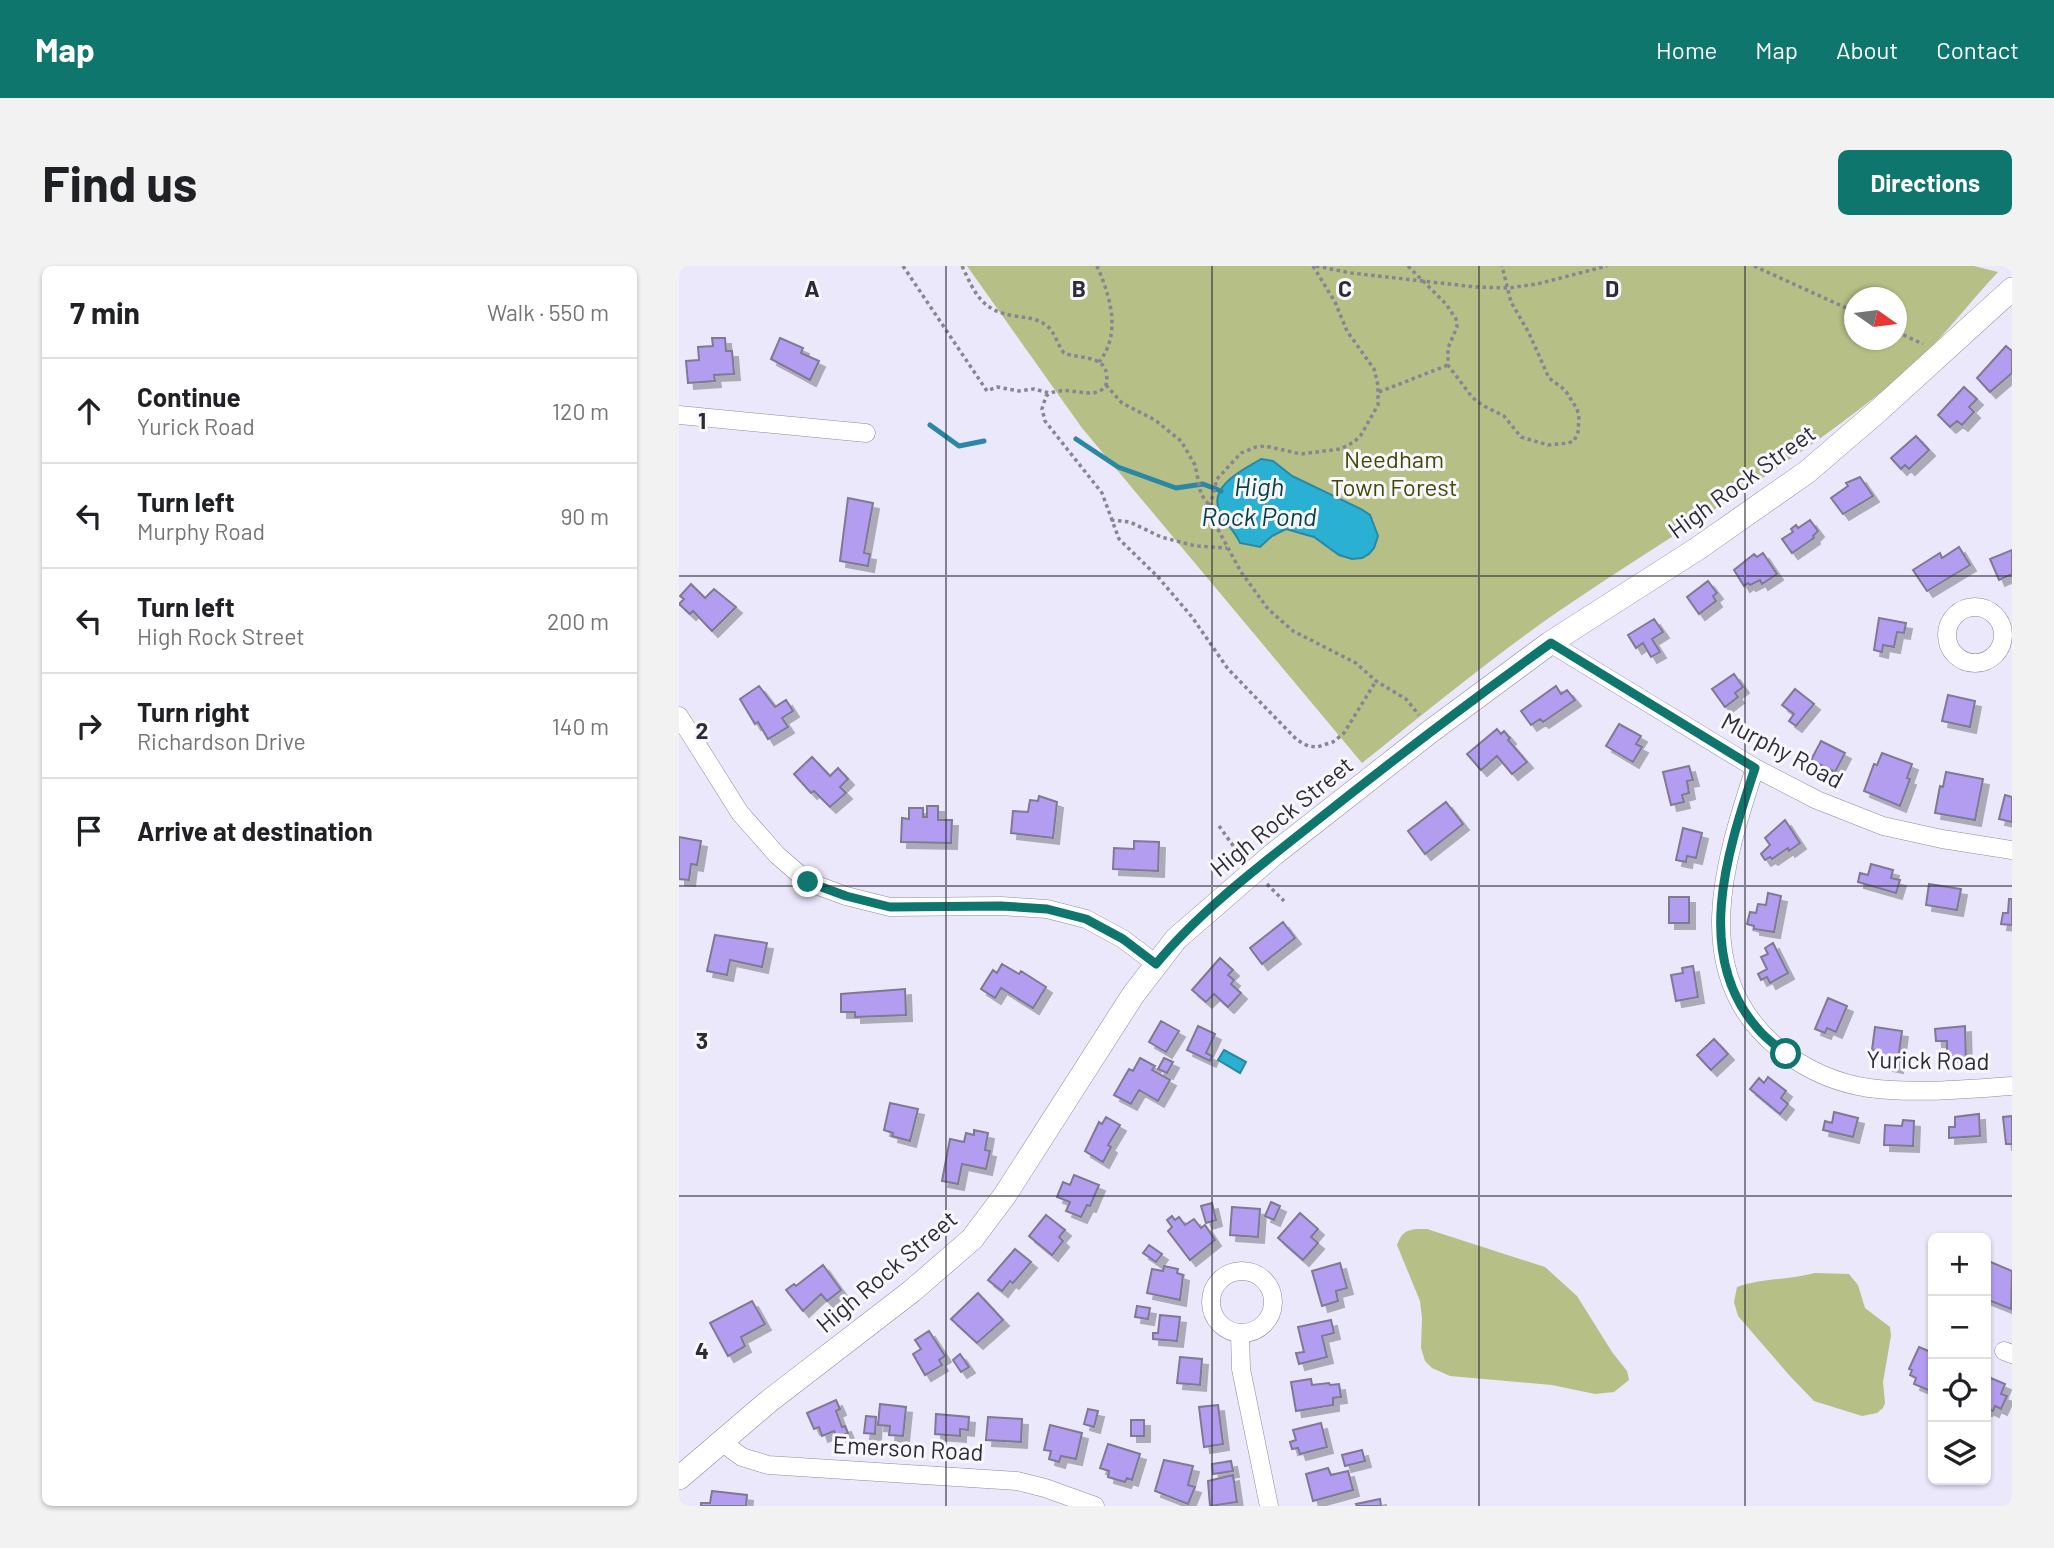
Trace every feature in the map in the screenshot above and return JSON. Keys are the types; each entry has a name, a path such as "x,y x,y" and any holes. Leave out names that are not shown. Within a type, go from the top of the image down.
{"street":[{"name":"High Rock Street","path":"679,1478 720,1441 912,1291 972,1239 1005,1195 1106,1035 1176,939 1301,833 1431,731 1551,643 1697,549 1807,472 2012,289"},
{"path":"679,415 866,433"},
{"name":"Murphy Road","path":"1551,643 1755,768 1828,804 1883,826 2012,850"},
{"path":"681,724 740,813 777,855 808,882 846,896 890,907 1001,906 1047,909 1086,919 1123,939 1156,964"},
{"name":"Yurick Road","path":"1755,768 1726,868 1720,919 1721,941 1735,992 1742,1009 1757,1029 1805,1066 1823,1076 1846,1083 1890,1090 1919,1091 2012,1086"},
{"path":"1240,1334 1241,1369 1269,1506"},
{"name":"Emerson Road","path":"720,1441 742,1457 768,1465 1017,1481 1095,1506"}],"path":[{"path":"903,266 987,391 997,387 1019,391 1034,389 1050,393 1065,389 1091,394 1104,390 1107,373 1099,362 1064,353 1051,330 1035,319 1002,313 985,305 962,266"},
{"path":"1097,266 1113,315 1107,347 1099,362"},
{"path":"1315,266 1476,288 1508,288 1607,266"},
{"path":"1210,506 1217,479 1230,463 1249,449 1265,446 1301,454 1340,449 1354,442 1369,423 1378,405 1379,392 1374,369 1346,331 1335,302 1315,266"},
{"path":"1408,266 1446,304 1457,323 1448,348 1448,365 1477,402 1504,416 1521,437 1554,446 1573,441 1579,423 1577,409 1565,390 1549,378 1529,333 1511,302 1502,266"},
{"path":"1576,274 1577,266"},
{"path":"1754,266 1844,307"},
{"path":"1907,337 1940,353"},
{"path":"1379,392 1448,365"},
{"path":"1106,385 1122,403 1155,420 1181,442 1195,465 1201,495 1210,506 1214,522 1227,548 1256,595 1268,609 1293,631 1356,663 1376,681 1406,699 1431,731"},
{"path":"1050,393 1043,402 1045,421 1102,493 1119,539 1164,583 1228,669 1290,735 1308,746 1323,746 1341,736 1376,681"},
{"path":"1111,520 1131,522 1161,537 1196,546 1227,548"}],"green space":[{"name":"Needham Town Forest","path":"967,266 1974,266 1998,272 1926,352 1860,409 1776,469 1534,629 1362,763 1082,428"},
{"path":"1427,1229 1545,1267 1577,1296 1627,1371 1629,1380 1614,1392 1595,1394 1552,1385 1450,1376 1432,1368 1425,1361 1421,1348 1420,1301 1397,1245 1404,1233"},
{"path":"1815,1273 1849,1274 1858,1285 1865,1308 1890,1327 1891,1336 1883,1382 1885,1403 1877,1413 1862,1416 1814,1401 1738,1316 1734,1302 1737,1287"}],"water":[{"name":"High Rock Pond","path":"1261,459 1273,461 1292,476 1370,515 1378,536 1374,548 1362,558 1352,559 1339,555 1314,537 1286,529 1272,536 1260,547 1240,543 1219,510 1219,493 1230,479"},
{"path":"1224,1050 1246,1062 1240,1073 1218,1060"}],"building":[{"path":"712,338 725,338 726,351 732,351 734,374 714,375 715,381 688,383 686,361 699,360 698,347 713,346"},
{"path":"780,338 803,348 801,353 819,361 810,380 771,359"},
{"path":"2006,346 2012,351 2012,373 1990,392 1977,378"},
{"path":"1964,387 1977,399 1969,407 1974,412 1962,425 1957,421 1950,427 1938,415"},
{"path":"1916,436 1929,450 1909,469 1905,465 1901,469 1891,458"},
{"path":"1860,477 1873,496 1843,514 1831,498 1848,486 1846,483"},
{"path":"848,498 873,503 864,553 870,554 868,566 840,561"},
{"path":"1810,520 1818,531 1814,538 1792,553 1782,539 1793,532 1791,529 1796,525 1798,528"},
{"path":"1959,547 1970,565 1927,591 1913,570 1940,553 1942,558"},
{"path":"2012,550 2012,574 1999,580 1990,559"},
{"path":"1763,553 1777,574 1762,584 1760,580 1744,586 1734,570 1754,554 1757,557"},
{"path":"1708,581 1717,593 1713,596 1716,601 1699,614 1687,597"},
{"path":"691,584 705,598 714,589 736,607 712,631 693,611 690,614 679,604 684,599 680,596"},
{"path":"1879,618 1906,623 1904,633 1897,632 1894,647 1883,645 1882,652 1874,650"},
{"path":"1654,619 1663,632 1652,639 1660,652 1651,657 1643,643 1636,648 1628,635"},
{"path":"1734,674 1743,687 1735,693 1738,697 1725,707 1712,689"},
{"path":"759,686 775,707 786,700 793,711 782,718 788,727 768,739 740,699"},
{"path":"1556,686 1561,694 1567,690 1575,700 1543,722 1540,719 1531,725 1521,711"},
{"path":"1795,689 1814,704 1796,726 1789,721 1794,714 1782,705"},
{"path":"1948,695 1975,701 1970,727 1942,721"},
{"path":"1619,724 1641,736 1636,744 1642,747 1633,762 1606,746"},
{"path":"1497,729 1501,734 1504,731 1510,738 1508,740 1527,762 1512,774 1497,756 1481,770 1467,754"},
{"path":"1821,741 1845,753 1835,772 1811,760"},
{"path":"1882,753 1912,764 1907,778 1910,779 1900,806 1864,791 1874,764 1877,765"},
{"path":"812,757 830,776 838,768 848,779 840,787 846,793 830,807 814,791 811,793 794,774"},
{"path":"1689,766 1693,780 1687,781 1689,793 1682,795 1684,802 1671,805 1663,772"},
{"path":"1946,772 1983,779 1975,820 1935,813 1940,786 1943,787"},
{"path":"2005,795 2012,797 2012,822 1999,819"},
{"path":"1039,796 1057,802 1053,838 1011,833 1013,811 1028,812 1030,800 1038,801"},
{"path":"1446,802 1463,824 1425,854 1408,831"},
{"path":"927,806 938,806 938,820 952,820 951,843 901,842 902,818 909,819 909,808 923,808 923,817 927,817"},
{"path":"1785,820 1800,843 1789,851 1788,848 1772,859 1770,857 1765,860 1761,854 1770,845 1765,838"},
{"path":"1683,828 1702,833 1696,858 1687,856 1686,862 1676,860"},
{"path":"679,837 701,841 697,865 691,864 689,880 679,879"},
{"path":"1134,841 1159,842 1158,871 1113,869 1114,848 1134,849"},
{"path":"1871,864 1893,870 1891,878 1900,880 1896,893 1858,882 1860,873 1868,875"},
{"path":"1929,884 1961,889 1957,910 1926,905"},
{"path":"1768,893 1781,896 1774,932 1754,929 1754,926 1747,924 1750,912 1756,913 1758,904 1766,905"},
{"path":"1669,897 1689,897 1689,923 1669,923"},
{"path":"2009,899 2012,899 2012,925 2001,924 2003,913 2008,913"},
{"path":"1283,922 1295,938 1262,964 1250,948"},
{"path":"715,935 767,943 762,967 730,960 727,975 707,971"},
{"path":"1773,943 1788,973 1770,983 1767,977 1761,980 1758,974 1767,969 1761,957 1768,954 1765,948"},
{"path":"1220,958 1233,970 1228,975 1234,980 1231,984 1241,993 1228,1007 1214,994 1206,1002 1192,990"},
{"path":"1002,964 1019,974 1021,971 1046,987 1033,1008 1001,988 995,998 981,989 993,970 997,973"},
{"path":"1693,966 1698,997 1676,1001 1671,975 1683,973 1682,968"},
{"path":"905,989 906,1015 855,1017 855,1012 841,1012 841,994"},
{"path":"1828,998 1847,1006 1836,1032 1827,1028 1825,1033 1815,1029"},
{"path":"1161,1021 1179,1031 1166,1052 1149,1042"},
{"path":"1198,1026 1215,1034 1206,1053 1212,1056 1210,1061 1187,1050"},
{"path":"1965,1026 1966,1062 1957,1062 1957,1056 1947,1056 1947,1041 1936,1041 1935,1029"},
{"path":"1875,1027 1902,1031 1897,1067 1887,1065 1888,1058 1877,1056 1878,1051 1872,1050"},
{"path":"1714,1039 1728,1054 1711,1070 1697,1055"},
{"path":"1140,1058 1155,1066 1152,1070 1170,1080 1158,1101 1139,1090 1131,1104 1114,1095 1129,1069 1133,1071"},
{"path":"1164,1058 1173,1062 1167,1073 1158,1069"},
{"path":"1768,1077 1786,1091 1781,1098 1788,1104 1780,1114 1750,1089 1759,1078 1764,1083"},
{"path":"890,1103 918,1109 910,1141 892,1136 893,1133 884,1130"},
{"path":"1834,1112 1858,1118 1853,1137 1823,1130 1825,1121 1832,1123"},
{"path":"1979,1114 1980,1136 1949,1138 1949,1127 1955,1127 1955,1117"},
{"path":"2012,1116 2012,1144 2006,1144 2003,1117"},
{"path":"1106,1117 1120,1125 1108,1145 1111,1147 1103,1162 1085,1151 1099,1122 1102,1124"},
{"path":"1903,1120 1914,1121 1913,1146 1884,1145 1885,1125 1902,1126"},
{"path":"974,1130 988,1133 985,1150 990,1151 986,1169 962,1164 958,1184 942,1181 950,1139 964,1142 966,1133 974,1135"},
{"path":"1074,1175 1099,1185 1090,1206 1087,1205 1081,1217 1066,1211 1070,1202 1057,1197 1063,1182 1070,1185"},
{"path":"1271,1202 1280,1206 1274,1220 1265,1216"},
{"path":"1212,1203 1216,1220 1206,1223 1201,1206"},
{"path":"1232,1207 1260,1209 1258,1237 1230,1235"},
{"path":"1300,1213 1318,1229 1311,1237 1318,1243 1303,1260 1278,1238"},
{"path":"1046,1215 1065,1230 1059,1237 1063,1241 1052,1255 1029,1236"},
{"path":"1172,1216 1175,1220 1179,1217 1185,1225 1194,1219 1201,1228 1205,1225 1215,1240 1190,1260 1168,1231 1172,1227 1167,1220"},
{"path":"1149,1245 1162,1254 1156,1262 1143,1253"},
{"path":"1015,1249 1031,1262 1013,1283 1010,1281 1002,1291 988,1280"},
{"path":"1991,1262 2012,1271 2011,1309 1991,1301"},
{"path":"1340,1263 1347,1288 1336,1291 1338,1301 1322,1306 1312,1271"},
{"path":"823,1265 841,1290 827,1301 821,1294 803,1311 786,1290 794,1284 796,1286"},
{"path":"1164,1266 1178,1269 1177,1273 1183,1275 1180,1300 1147,1293 1152,1269 1163,1271"},
{"path":"978,1293 1003,1320 977,1343 951,1319"},
{"path":"752,1301 765,1324 741,1337 745,1346 728,1356 710,1323"},
{"path":"1137,1306 1150,1308 1148,1319 1135,1317"},
{"path":"1160,1315 1180,1317 1177,1341 1153,1339 1153,1333 1158,1333"},
{"path":"1331,1320 1334,1333 1322,1336 1327,1357 1299,1364 1296,1353 1304,1352 1298,1327"},
{"path":"929,1331 945,1356 939,1360 942,1365 925,1375 913,1354 921,1349 915,1340"},
{"path":"1919,1347 1928,1351 1928,1390 1914,1384 1916,1378 1910,1375 1912,1370 1909,1369"},
{"path":"960,1354 969,1367 961,1372 953,1360"},
{"path":"1180,1357 1202,1359 1200,1385 1177,1383"},
{"path":"1991,1378 2005,1384 2001,1394 2007,1396 2001,1409 1995,1406 1993,1411"},
{"path":"1311,1379 1312,1385 1339,1384 1341,1397 1333,1398 1333,1405 1296,1411 1291,1382"},
{"path":"836,1400 840,1409 836,1411 842,1427 845,1426 848,1433 837,1438 834,1431 822,1436 819,1427 814,1429 807,1413"},
{"path":"880,1404 906,1407 903,1436 889,1435 890,1426 878,1425"},
{"path":"1218,1405 1223,1444 1204,1447 1199,1407"},
{"path":"1088,1409 1098,1411 1094,1427 1084,1424"},
{"path":"936,1414 969,1417 968,1430 960,1429 960,1436 935,1434"},
{"path":"866,1416 876,1417 875,1434 864,1433"},
{"path":"988,1417 1022,1419 1021,1442 986,1440"},
{"path":"1131,1420 1144,1420 1144,1436 1131,1436"},
{"path":"1321,1423 1327,1447 1300,1454 1298,1448 1292,1449 1290,1442 1296,1440 1293,1430"},
{"path":"1050,1425 1082,1433 1076,1459 1061,1456 1059,1462 1049,1459 1051,1451 1044,1450"},
{"path":"1108,1444 1140,1454 1132,1480 1127,1478 1125,1482 1108,1477 1109,1471 1100,1468"},
{"path":"1362,1450 1365,1461 1345,1466 1342,1455"},
{"path":"1164,1460 1193,1466 1188,1485 1195,1487 1188,1504 1155,1491"},
{"path":"1231,1461 1233,1471 1213,1474 1212,1464"},
{"path":"1328,1468 1331,1475 1348,1471 1353,1490 1313,1501 1306,1474"},
{"path":"1233,1475 1237,1502 1210,1506 1208,1481"},
{"path":"712,1491 747,1495 746,1506 701,1506 701,1503 710,1503"},
{"path":"1380,1499 1381,1506 1356,1504"}],"waterway":[{"path":"930,425 959,446 984,441"},
{"path":"1076,439 1118,467 1176,488 1203,484 1221,491"}],"route":[{"path":"808,882 846,896 890,907 1001,906 1047,909 1086,919 1123,939 1156,964 1176,939 1275,854 1431,731 1551,643 1755,768 1726,868 1721,895 1721,941 1728,972 1742,1009 1757,1029 1786,1054"}]}
